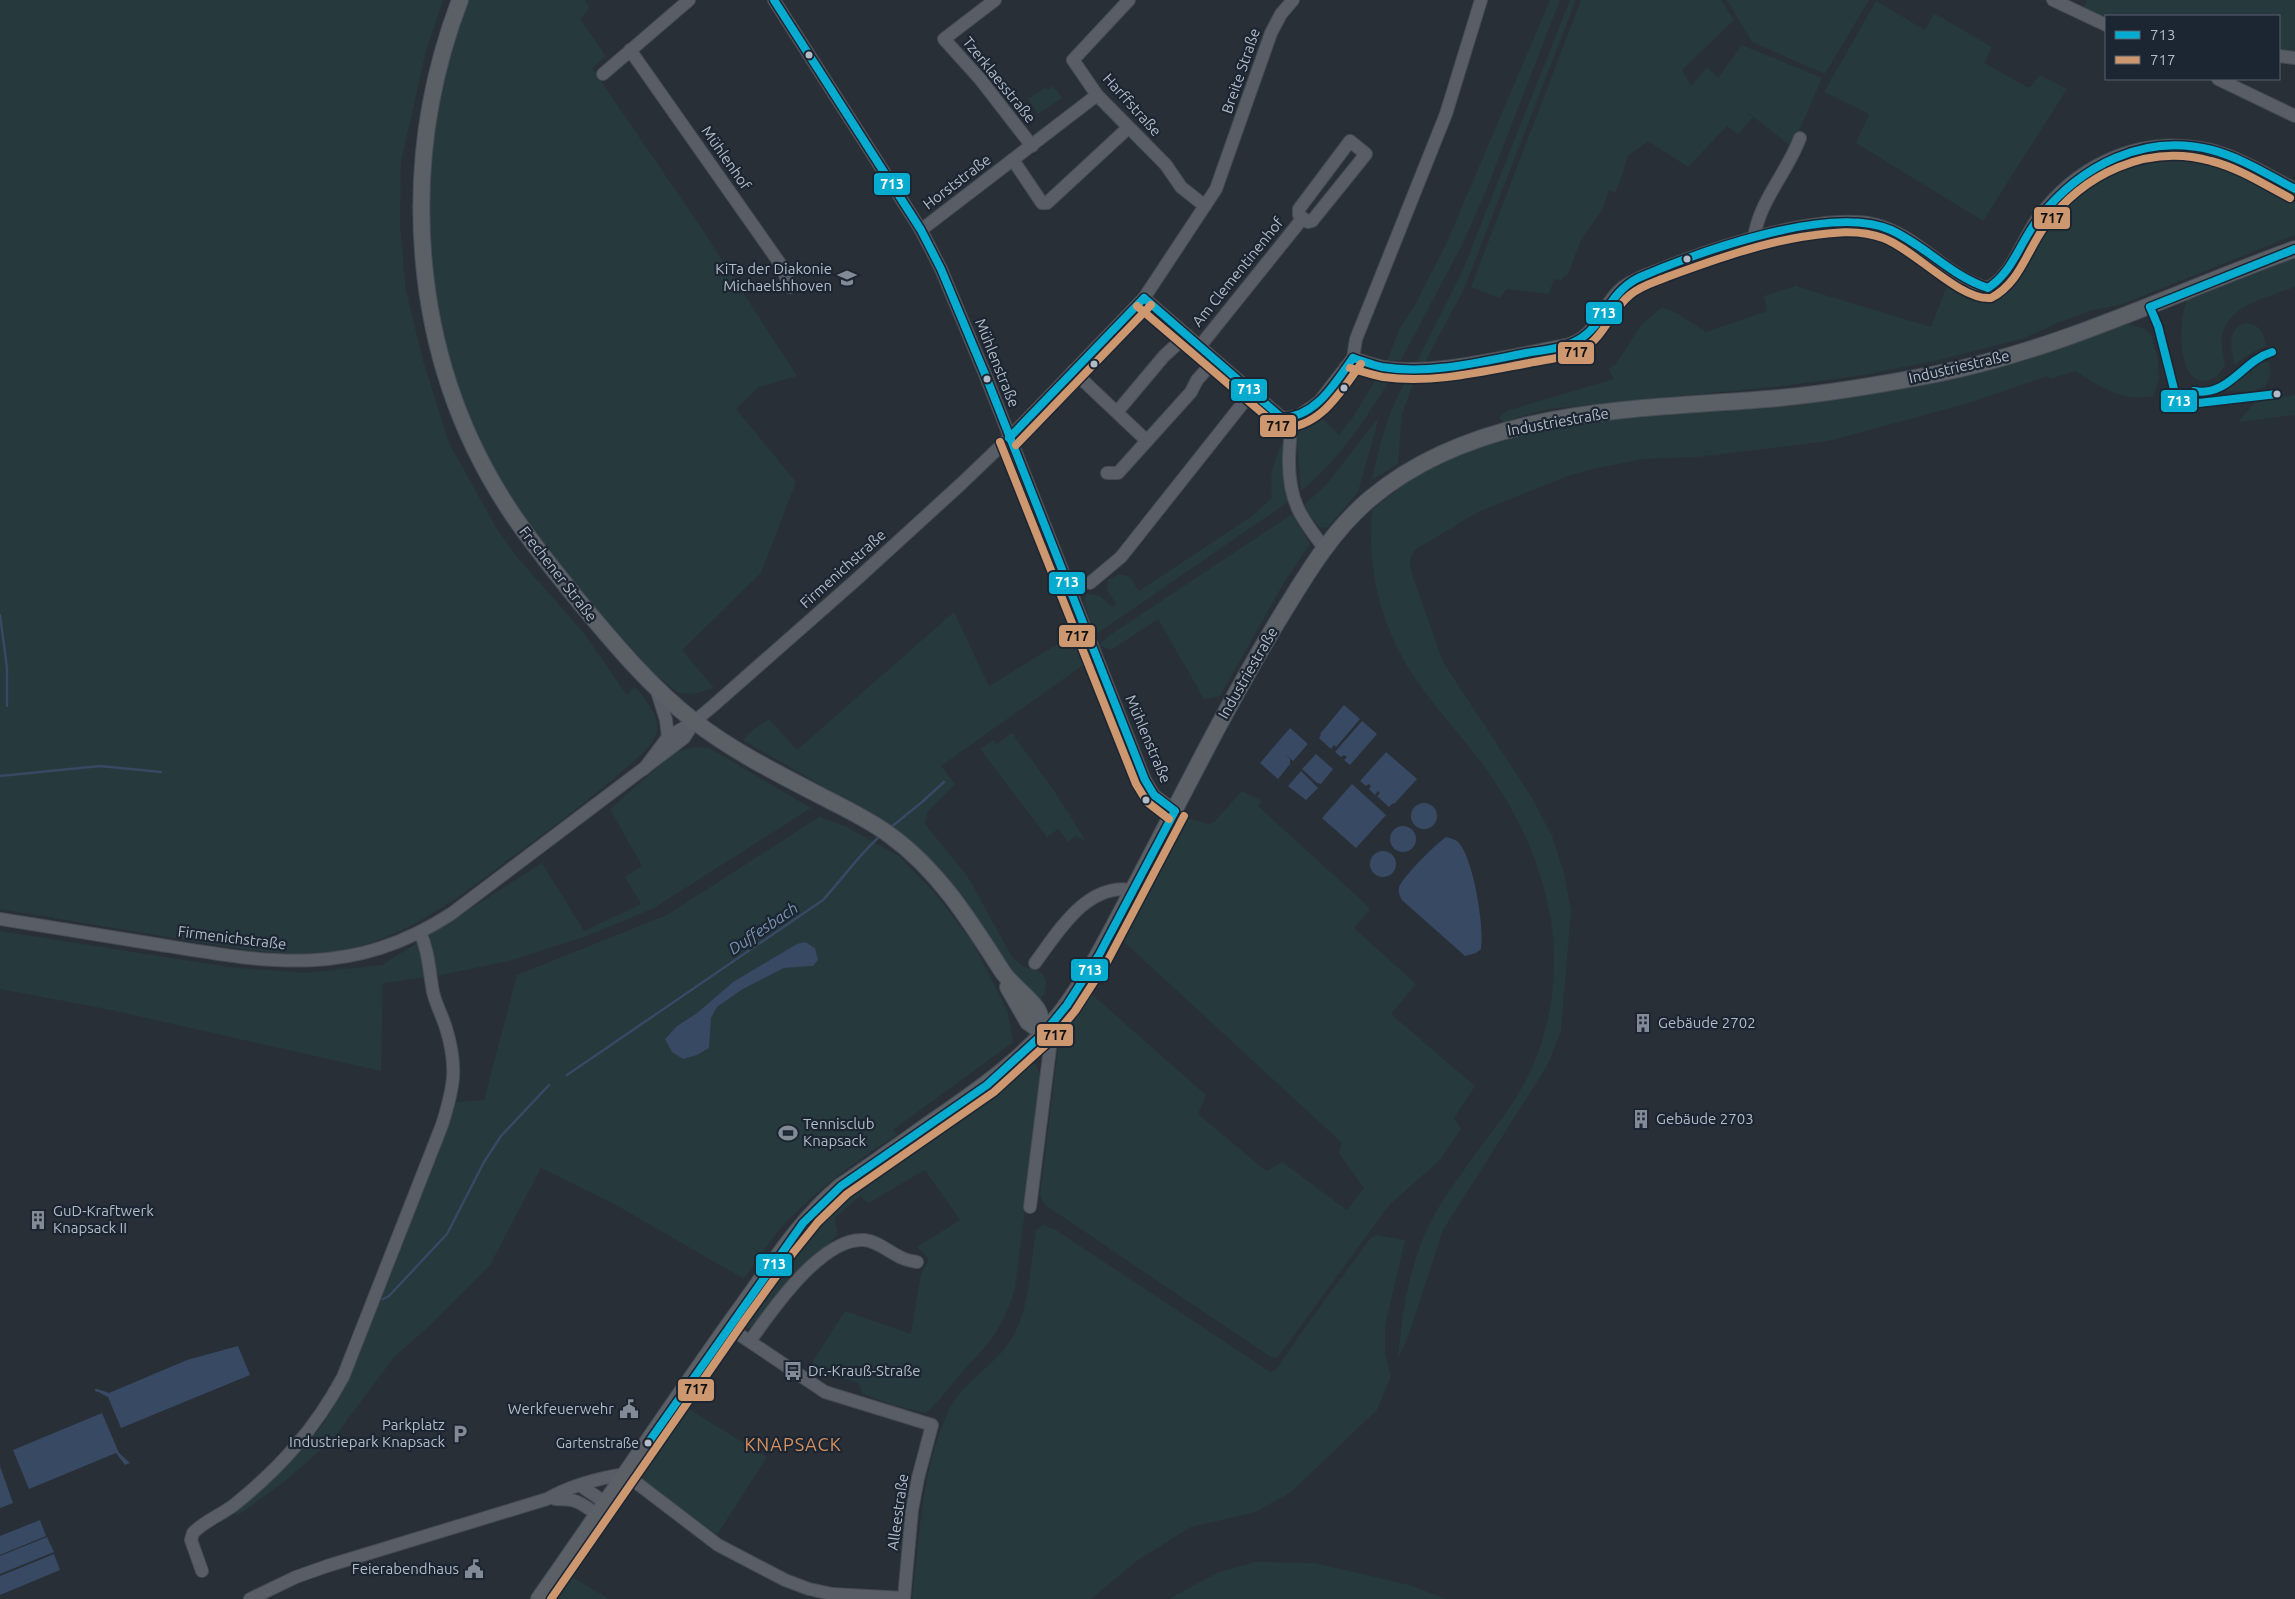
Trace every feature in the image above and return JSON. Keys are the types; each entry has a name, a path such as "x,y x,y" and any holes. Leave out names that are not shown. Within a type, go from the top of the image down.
{"main road":[{"name":"Frechener Straße","path":"460,0 436,74 428,114 420,205 422,253 428,299 451,391 469,435 506,506 593,619 656,688 694,722 768,768 892,836 936,876 975,929 1006,978 1039,1011 1044,1034"},
{"name":"Industriestraße","path":"538,1599 803,1223 820,1204 842,1186 986,1085 1044,1034 1067,1005 1098,955 1251,664 1301,583 1325,549 1358,511 1396,480 1457,448 1502,432 1551,420 1610,412 1786,397 1938,374 2011,355 2086,331 2150,308 2295,249"}],"street":[{"path":"604,74 689,0"},
{"name":"Mühlenstraße","path":"774,0 921,230 941,268 967,329 1145,780 1154,794 1174,811"},
{"name":"Tzerklaesstraße","path":"995,0 944,39 980,79 1032,146"},
{"name":"Harffstraße","path":"1129,0 1073,60 1097,95 1166,165 1181,187 1205,206"},
{"name":"Breite Straße","path":"1009,438 1144,298 1205,206 1221,178 1271,33 1281,14 1293,0"},
{"path":"1144,298 1277,415 1289,418 1308,411 1319,402 1354,358 1356,339 1446,114 1481,0"},
{"path":"2053,0 2105,25"},
{"name":"Mühlenhof","path":"630,50 781,265 790,288"},
{"path":"2280,56 2295,58"},
{"path":"2220,80 2295,116"},
{"name":"Horststraße","path":"921,230 1097,95"},
{"path":"1013,160 1042,203 1047,203 1128,128"},
{"path":"1754,238 1760,213 1783,175 1800,138"},
{"name":"Am Clementinenhof","path":"1350,141 1354,142 1366,154 1312,222 1302,219 1299,209 1350,141"},
{"path":"1354,358 1382,367 1425,368 1448,366 1581,341 1616,294 1636,279 1688,258 1754,238 1819,225 1872,224 1907,238 1970,281 1988,288 2006,275 2024,239 2042,212 2060,192 2080,175 2101,162 2128,151 2177,146 2201,148 2221,154 2295,189"},
{"name":"Am Clementinenhof","path":"1200,346 1302,219"},
{"path":"1117,412 1164,356 1187,335"},
{"path":"1107,473 1118,473 1191,392 1198,380 1215,360"},
{"path":"1073,371 1147,440"},
{"path":"1090,584 1121,557 1251,393"},
{"path":"1289,418 1291,430 1289,461 1295,505 1325,549"},
{"name":"Firmenichstraße","path":"644,768 668,737 694,722 858,580 1009,438"},
{"path":"656,688 666,720 668,737"},
{"name":"Firmenichstraße","path":"0,919 240,958 292,962 349,957 379,949 420,932 451,914 684,738 694,722"},
{"path":"1035,963 1058,931 1074,913 1089,901 1115,888 1132,890"},
{"path":"202,1571 191,1540 193,1533 239,1500 301,1441 330,1401 343,1377 442,1125 453,1082 453,1060 445,1026 437,1009 428,950 420,932"},
{"path":"1030,1207 1050,1048 1044,1034"},
{"path":"728,1327 750,1341 779,1301 796,1283 822,1258 842,1244 854,1240 867,1240 903,1259 917,1262"},
{"name":"Alleestraße","path":"750,1341 825,1392 932,1425 912,1510 904,1598 899,1599"},
{"path":"250,1599 296,1577 328,1566 547,1499 558,1493 610,1476 625,1474 718,1545 785,1580 809,1589 832,1594 899,1599"},
{"path":"581,1486 602,1509"},
{"path":"547,1499 570,1498 602,1509"}],"green space":[{"path":"0,0 443,0 426,51 401,162 400,225 406,291 423,360 449,443 497,529 517,557 583,632 627,695 635,686 653,711 657,726 652,742 644,752 583,803 456,898 434,913 388,936 363,945 336,951 299,954 261,952 0,909"},
{"path":"467,0 585,0 590,8 580,19 606,56 592,68 700,226 797,376 759,387 736,409 796,482 761,573 682,650 714,688 694,694 678,693 651,671 597,613 509,499 483,451 458,391 432,288 427,177 445,67"},
{"path":"1550,0 1560,0 1486,191 1462,245 1401,360 1387,361 1399,330 1416,303 1447,242"},
{"path":"1570,0 1576,0 1464,289 1424,364 1417,361 1462,272"},
{"path":"1581,0 1721,0 1734,20 1682,70 1691,86 1707,67 1718,78 1742,45 1822,78 1792,147 1741,107 1753,117 1738,134 1727,126 1688,167 1648,141 1627,157 1615,193 1609,190 1602,210 1582,238 1567,276 1564,276 1561,281 1554,279 1549,294 1507,289 1500,298 1471,287"},
{"path":"1727,0 1869,0 1825,74 1752,42"},
{"path":"2087,0 2295,0 2295,54 2280,52 2280,15 2105,15 2105,18 2084,8"},
{"path":"1876,1 1925,30 1934,13 1992,47 1984,63 2029,88 2040,75 2067,89 1983,221 1856,143 1869,114 1824,92"},
{"path":"1053,86 1062,98 1038,114 1028,99 1046,87 1048,90"},
{"path":"2174,150 2221,161 2295,194 2295,235 2120,305 2093,310 2057,323 2025,338 1935,361 1863,375 1782,386 1548,409 1503,422 1499,417 1509,410 1614,379 1608,369 1616,364 1641,325 1662,307 1678,314 1706,332 1767,311 1764,296 1795,286 1931,327 1951,275 1989,298 1999,296 2007,289 2021,259 2069,190 2101,168 2127,158"},
{"path":"2295,254 2295,287 2251,304 2231,317 2225,326 2222,337 2225,367 2211,379 2196,379 2188,370 2181,343 2183,314 2188,297"},
{"path":"2247,323 2261,330 2266,346 2249,354 2234,365 2231,346 2233,334 2235,329"},
{"path":"2129,324 2145,329 2151,335 2158,359 2159,379 2153,396 2142,398 2112,392 2075,371 2050,379 2047,376 1969,403 1829,441 1696,457 1643,459 1593,469 1568,476 1478,512 1415,550 1410,559 1411,571 1443,662 1531,796 1552,836 1564,873 1571,911 1561,1031 1547,1066 1443,1230 1410,1331 1398,1360 1408,1290 1423,1239 1444,1199 1511,1106 1531,1070 1549,1015 1554,976 1554,957 1550,913 1545,890 1538,867 1519,822 1480,761 1414,677 1389,630 1381,604 1372,560 1372,510 1407,482 1438,464 1478,446 1548,426 1903,388 1990,370"},
{"path":"2260,362 2269,362 2271,374 2266,386 2250,392 2225,391"},
{"path":"1393,375 1352,437 1315,479 1301,491 1296,429 1305,422 1316,423 1321,417 1339,435 1353,417 1378,376"},
{"path":"1409,377 1415,378 1402,414 1398,464 1372,480 1390,414"},
{"path":"2295,395 2295,415 2238,422 2256,401"},
{"path":"1379,417 1358,492 1327,528 1319,527 1303,506 1326,485"},
{"path":"1285,437 1285,478 1288,502 1098,633 1092,625 1087,612 1084,598 1087,594 1100,596 1112,607 1116,604 1107,590 1108,579 1114,578 1118,574 1129,576 1139,591 1251,517 1272,498 1271,481 1273,466"},
{"path":"1292,514 1310,544 1285,581 1220,696 1204,699 1158,619 1111,650 1101,646 1100,643 1110,635"},
{"path":"954,612 989,686 1077,632 1086,663 941,766 955,784 928,811 925,824 968,877 1012,957 1023,966 1038,971 1043,975 1046,987 1039,1001 1010,972 971,911 941,869 916,845 888,824 743,740 754,729 769,719 797,750"},
{"path":"1012,733 1055,792 1086,841 1076,836 1068,842 1058,829 1047,837 980,749 993,740 997,744"},
{"path":"695,747 709,748 811,808 654,908 587,936 509,961 441,975 383,983 381,1071 111,1010 0,989 0,931 229,967 305,973 382,965 542,863 584,931 641,904 625,877 642,866 610,809 675,752"},
{"path":"1242,791 1262,801 1258,806 1369,907 1369,911 1354,928 1416,984 1391,1014 1475,1086 1454,1118 1461,1129 1439,1161 1389,1205 1278,1357 1272,1358 1045,1205 1040,1195 1060,1033 1087,990 1206,1095 1198,1114 1266,1171 1282,1162 1347,1210 1364,1188 1339,1153 1342,1143 1121,939 1178,832 1188,818 1208,824 1215,821"},
{"path":"819,817 845,826 899,856 934,892 973,943 1008,1013 1013,1042 893,1130 897,1135 865,1156 821,1190 780,1229 744,1279 616,1205 541,1168 490,1265 426,1329 395,1356 333,1439 285,1481 237,1516 235,1513 302,1450 324,1423 345,1386 455,1102 484,1100 517,975 667,915","holes":["815,948 813,966 784,968 743,989 717,1007 711,1018 677,1026 697,1013 733,982"]},
{"path":"1035,1063 1042,1079 1015,1288 1011,1302 995,1334 926,1413 893,1405 863,1394 858,1383 832,1374 821,1377 808,1369 845,1311 911,1334 921,1274 929,1259 917,1247 960,1220 925,1170 868,1203 860,1196 835,1218 838,1234 750,1328 744,1328 739,1324 806,1229 839,1196 1024,1066"},
{"path":"1043,1225 1056,1230 1270,1372 1276,1370 1370,1239 1376,1235 1405,1240 1385,1326 1385,1354 1391,1376 1377,1410 1291,1492 1256,1512 1191,1527 1138,1560 1091,1599 912,1599 923,1505 938,1436 947,1414 959,1394 993,1361 1009,1343 1016,1331 1028,1288 1036,1230"},
{"path":"684,1406 767,1457 717,1535 642,1480 641,1477 668,1437"},
{"path":"1255,1562 1315,1563 1409,1585 1447,1599 1168,1599 1219,1572"},
{"path":"567,1574 609,1599 549,1599"}],"water":[{"path":"1344,705 1360,719 1336,747 1334,745 1331,749 1319,738 1320,734"},
{"path":"1362,721 1377,734 1350,765 1344,760 1347,757 1344,755 1341,757 1335,752"},
{"path":"1290,728 1307,745 1293,761 1285,754 1290,759 1290,764 1278,779 1260,763"},
{"path":"1386,752 1417,779 1389,807 1377,796 1380,793 1378,791 1375,795 1369,789 1371,786 1369,784 1366,786 1360,781"},
{"path":"1316,754 1333,769 1321,784 1317,783 1302,769"},
{"path":"1301,771 1318,788 1306,800 1288,786"},
{"path":"1352,784 1386,815 1356,848 1322,818"},
{"path":"1424,803 1433,807 1437,816 1433,825 1424,829 1415,825 1411,816 1415,807"},
{"path":"1403,826 1412,830 1416,839 1412,848 1403,852 1394,848 1390,839 1394,830"},
{"path":"1446,837 1457,841 1463,849 1473,876 1479,909 1481,949 1476,953 1465,956 1402,900 1399,893 1401,883 1412,869"},
{"path":"1383,851 1392,855 1396,864 1392,873 1383,877 1374,873 1370,864 1374,855"},
{"path":"805,942 815,948 818,960 813,966 784,968 743,989 717,1007 711,1018 709,1048 697,1055 683,1059 672,1052 665,1039 677,1026 697,1013 733,982 797,944"},
{"path":"238,1346 250,1375 121,1428 108,1397 99,1391 109,1393 187,1360"},
{"path":"102,1413 119,1453 130,1463 125,1465 116,1453 29,1489 13,1450"},
{"path":"0,1466 13,1503 0,1508"},
{"path":"40,1520 46,1536 0,1555 0,1536"},
{"path":"47,1537 54,1552 0,1574 0,1556"},
{"path":"54,1554 60,1570 0,1595 0,1576"}],"waterway":[{"path":"0,615 7,668 7,706"},
{"path":"0,776 100,766 161,772"},
{"name":"Duffesbach","path":"890,828 944,782"},
{"name":"Duffesbach","path":"567,1075 823,900 880,836"},
{"path":"383,1299 389,1296 447,1234 484,1162 501,1136 549,1085"}],"transit line":[{"name":"713","path":"648,1443 803,1223 841,1186 987,1085 1044,1033 1067,1005 1099,955 1175,811 1154,795 1145,780 987,379 941,269 921,230 774,0"},
{"name":"713","path":"1353,358 1382,367 1418,369 1454,366 1559,347 1572,343 1587,334 1619,292 1638,278 1728,245 1800,227 1834,223 1865,223 1891,230 1916,244 1950,269 1988,288 1997,281 2011,264 2032,227 2056,199 2094,169 2138,150 2162,146 2187,146 2212,150 2244,162 2295,189"},
{"name":"717","path":"1350,368 1383,377 1419,379 1474,373 1557,358 1577,352 1591,344 1623,301 1643,287 1700,265 1750,249 1784,240 1832,233 1853,232 1883,238 1909,252 1965,291 1979,297 1991,298 2009,284 2045,226 2078,191 2118,167 2140,160 2163,156 2187,156 2211,161 2242,172 2290,198"},
{"name":"713","path":"2150,307 2295,249"},
{"name":"713","path":"1144,298 1282,418 1294,416 1315,405 1324,397 1353,358"},
{"name":"713","path":"1009,438 1144,298"},
{"name":"717","path":"1016,445 1151,305"},
{"name":"717","path":"1137,306 1280,428 1294,427 1318,416 1337,397 1361,364"},
{"name":"713","path":"2150,307 2158,326 2176,397 2181,403 2190,404 2277,394"},
{"name":"713","path":"2194,391 2217,389 2252,363 2272,352"},
{"name":"717","path":"1000,442 1136,784 1147,802 1169,819"},
{"name":"717","path":"551,1599 744,1321 818,1222 847,1194 994,1092 1051,1040 1075,1011 1108,960 1184,816"}],"place":[{"name":"KiTa der Diakonie Michaelshhoven","path":"847,278"},
{"name":"Gebäude 2702","path":"1643,1023"},
{"name":"Gebäude 2703","path":"1641,1119"},
{"name":"Tennisclub Knapsack","path":"788,1133"},
{"name":"GuD-Kraftwerk Knapsack II","path":"38,1220"},
{"name":"Dr.-Krauß-Straße","path":"793,1371"},
{"name":"Werkfeuerwehr","path":"629,1409"},
{"name":"Parkplatz Industriepark Knapsack","path":"460,1434"},
{"name":"Gartenstraße","path":"648,1443"},
{"name":"Feierabendhaus","path":"474,1569"}],"district":[{"name":"KNAPSACK","path":"793,1445"}]}
